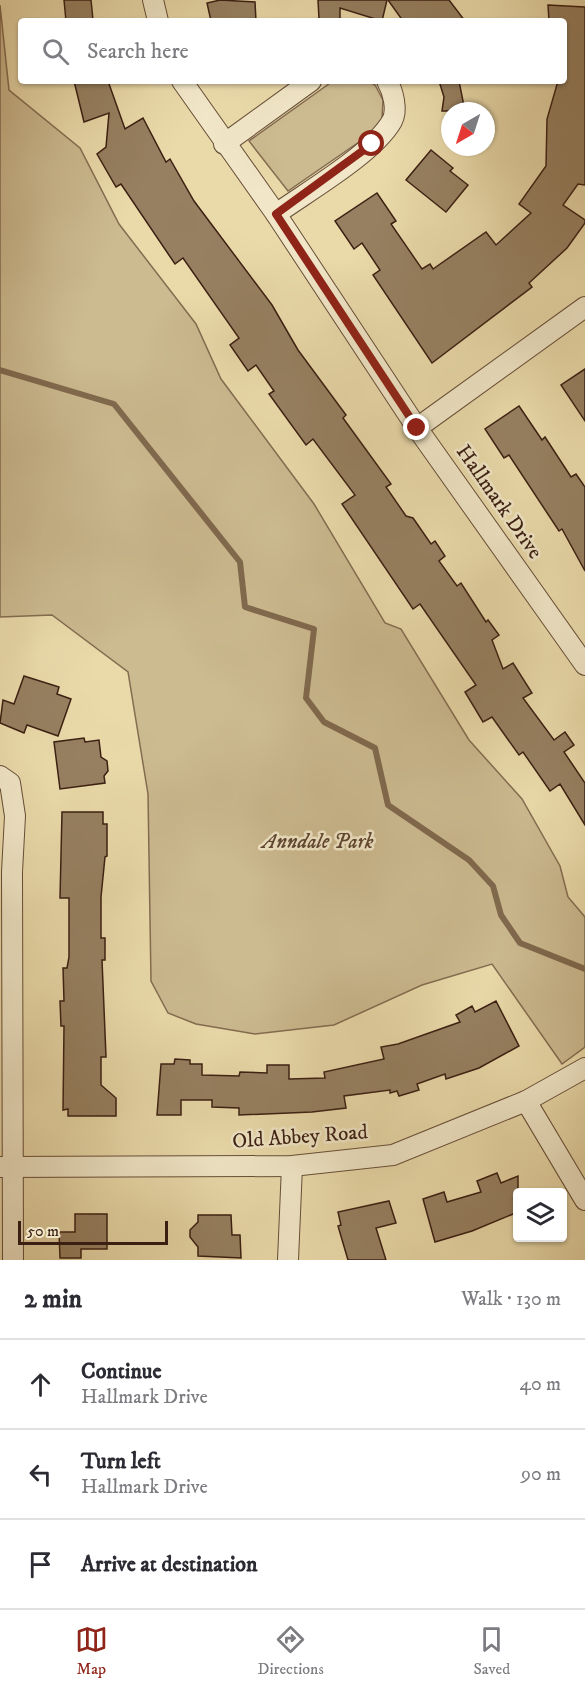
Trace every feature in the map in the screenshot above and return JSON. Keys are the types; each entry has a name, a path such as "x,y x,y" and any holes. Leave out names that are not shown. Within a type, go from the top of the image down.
{"street":[{"path":"153,0 157,18"},
{"name":"Hallmark Drive","path":"184,84 224,144 276,214 417,428 585,665"},
{"path":"224,144 307,84"},
{"path":"276,214 372,144 393,120 394,101 388,84"},
{"path":"417,428 585,307"},
{"path":"0,776 10,783 15,816 6,872 7,1167 13,1260"},
{"name":"Old Abbey Road","path":"7,1167 291,1166 393,1155 526,1101 585,1068"},
{"path":"526,1101 585,1200"},
{"path":"288,1260 291,1166"}],"green space":[{"name":"Anndale Park","path":"0,5 9,90 80,148 119,224 196,324 221,379 314,504 385,623 401,629 469,740 522,799 560,866 568,897 585,917 585,1047 562,1064 492,964 422,985 334,1025 255,1034 196,1024 168,1013 151,981 148,794 128,672 52,615 0,617"},
{"path":"329,84 373,84 383,100 382,119 372,133 288,191 249,141"}],"building":[{"path":"64,0 91,0 93,18 66,18"},
{"path":"220,0 255,2 256,18 210,18 207,3"},
{"path":"318,0 387,0 383,18 372,18 340,8 340,18 319,18"},
{"path":"388,0 449,0 463,18 401,18"},
{"path":"548,5 585,7 585,185 578,184 563,205 585,220 585,223 567,248 529,283 532,287 432,363 373,275 380,270 362,243 354,249 335,221 377,193 396,221 391,224 422,269 430,264 433,269 486,232 496,245 531,213 519,204 546,166 547,119 557,84 567,84 567,18 549,18"},
{"path":"75,84 109,84 125,129 143,118 166,162 170,159 194,201 272,305 298,350 346,415 343,418 391,484 386,487 406,516 413,518 431,544 435,541 445,556 439,561 457,586 461,583 486,622 488,620 499,635 492,640 503,669 513,663 532,693 523,698 554,740 565,732 574,745 564,752 585,783 585,825 560,784 550,791 523,752 519,755 492,717 483,722 465,692 476,685 420,604 413,609 342,504 355,495 313,439 306,445 269,394 274,391 256,365 248,371 230,345 239,338 183,258 175,264 121,184 116,187 97,154 106,147 109,113 84,122"},
{"path":"440,84 460,84 463,102 443,102"},
{"path":"431,150 453,168 450,171 468,185 446,212 406,180"},
{"path":"585,369 585,421 561,385"},
{"path":"519,406 542,440 545,437 571,477 576,474 585,487 585,571 562,529 559,531 509,455 504,458 485,429"},
{"path":"24,676 59,687 57,694 71,699 58,736 27,725 24,733 0,723 3,700 14,704"},
{"path":"84,738 85,742 99,740 101,757 107,761 108,771 104,776 105,783 60,789 54,742"},
{"path":"62,812 103,812 103,824 107,824 107,856 105,857 101,897 101,938 105,938 105,960 102,960 106,1057 101,1057 101,1085 116,1098 116,1116 68,1116 68,1109 63,1110 64,1026 61,1026 60,1001 64,1001 63,968 67,968 69,957 69,898 60,898"},
{"path":"496,1001 519,1046 479,1068 446,1079 445,1074 417,1084 419,1090 399,1096 397,1091 390,1093 390,1090 344,1096 346,1108 312,1112 239,1115 239,1108 212,1107 212,1100 181,1100 181,1115 157,1115 161,1064 174,1064 175,1059 190,1060 190,1064 202,1064 202,1075 239,1076 240,1072 267,1073 267,1065 289,1065 289,1079 325,1078 324,1072 384,1059 381,1047 398,1044 460,1022 456,1015 472,1006 475,1012"},
{"path":"497,1173 501,1183 518,1176 518,1188 513,1188 513,1214 472,1231 435,1242 423,1199 444,1192 447,1202 481,1192 477,1181"},
{"path":"389,1201 396,1223 376,1228 386,1260 348,1260 338,1226 341,1225 338,1212"},
{"path":"75,1214 107,1214 107,1249 81,1249 81,1258 60,1258 59,1232 75,1232"},
{"path":"198,1215 231,1215 232,1235 240,1235 241,1258 198,1256 198,1247 190,1237 190,1230 198,1222"}],"waterway":[{"path":"0,370 114,404 240,562 245,607 314,629 306,698 324,722 375,748 388,805 469,860 493,886 501,915 520,943 585,969"}],"route":[{"path":"372,144 276,214 417,428"}]}
